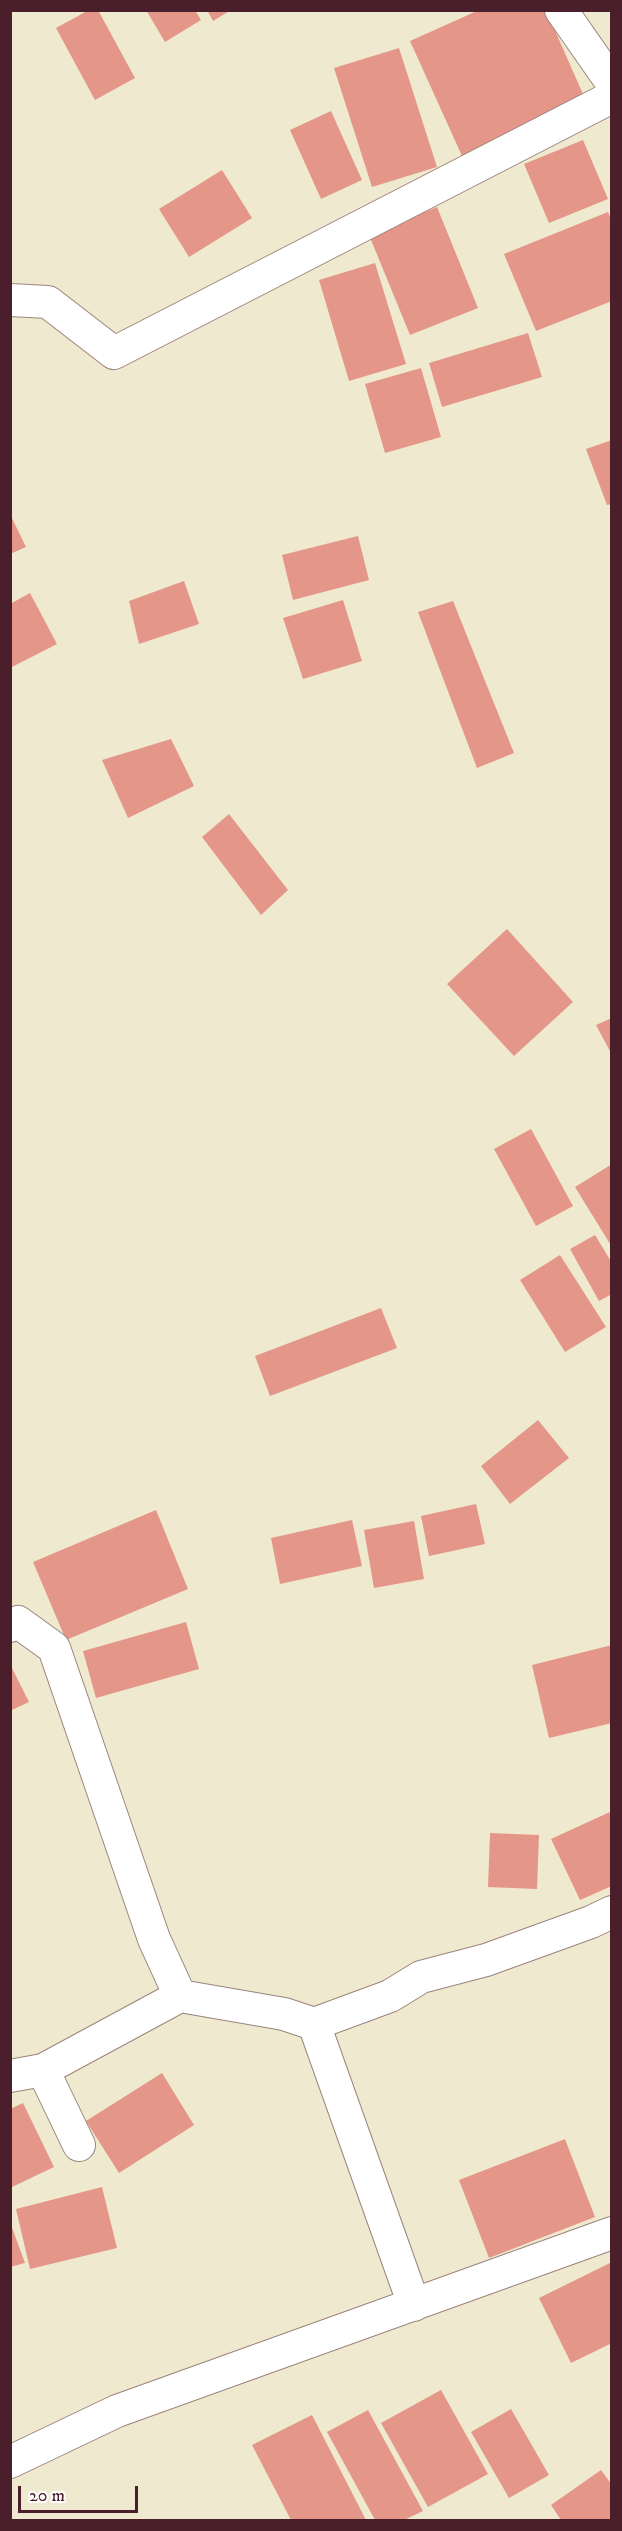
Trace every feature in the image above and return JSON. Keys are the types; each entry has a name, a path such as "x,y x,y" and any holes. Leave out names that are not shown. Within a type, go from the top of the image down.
{"street":[{"path":"561,10 612,82"},
{"path":"10,300 48,302 114,353 612,97"},
{"path":"10,1626 18,1622 54,1648 154,1939 180,1996"},
{"path":"10,2076 43,2070 180,1996 284,2014 314,2024 390,1996 422,1977 486,1960 591,1922 612,1912"},
{"path":"314,2024 414,2305"},
{"path":"43,2070 79,2145"},
{"path":"10,2462 117,2411 612,2233"}],"building":[{"path":"89,10 98,10 135,78 95,100 56,28"},
{"path":"146,10 195,10 201,20 165,42"},
{"path":"207,10 231,10 213,21"},
{"path":"479,10 546,10 586,101 462,156 410,41"},
{"path":"399,48 437,167 372,187 334,68"},
{"path":"331,111 362,180 321,199 290,130"},
{"path":"583,140 608,199 549,223 524,164"},
{"path":"222,170 252,218 189,257 159,209"},
{"path":"437,207 478,308 410,335 369,235"},
{"path":"608,212 612,222 612,301 536,331 504,254"},
{"path":"375,263 406,364 349,381 319,280"},
{"path":"528,333 542,377 442,407 429,363"},
{"path":"421,368 441,437 385,453 365,384"},
{"path":"612,440 612,504 607,505 586,449"},
{"path":"10,514 26,547 10,554"},
{"path":"358,536 369,580 293,600 282,555"},
{"path":"184,581 199,624 139,644 129,601"},
{"path":"30,593 57,644 10,668 10,604"},
{"path":"343,600 362,661 303,679 283,618"},
{"path":"453,601 514,753 477,768 418,612"},
{"path":"171,739 194,786 128,818 102,760"},
{"path":"229,814 288,890 261,915 202,837"},
{"path":"507,929 573,1002 514,1056 447,984"},
{"path":"612,1018 612,1055 596,1025"},
{"path":"531,1129 573,1206 536,1226 494,1149"},
{"path":"612,1164 612,1247 575,1187"},
{"path":"595,1235 612,1263 612,1294 599,1301 570,1249"},
{"path":"560,1255 606,1327 565,1352 520,1280"},
{"path":"381,1308 397,1348 270,1396 255,1356"},
{"path":"538,1420 569,1458 510,1504 481,1466"},
{"path":"476,1504 485,1544 429,1556 421,1516"},
{"path":"156,1510 188,1589 66,1640 33,1562"},
{"path":"352,1520 362,1566 280,1584 271,1538"},
{"path":"414,1521 424,1579 374,1588 364,1530"},
{"path":"186,1622 199,1669 96,1698 83,1651"},
{"path":"612,1645 612,1723 549,1738 532,1665"},
{"path":"10,1664 29,1702 10,1711"},
{"path":"612,1811 612,1886 580,1900 551,1839"},
{"path":"490,1833 539,1835 537,1889 488,1887"},
{"path":"162,2073 194,2125 119,2173 86,2121"},
{"path":"23,2103 54,2167 10,2188 10,2109"},
{"path":"565,2139 595,2217 489,2258 459,2180"},
{"path":"102,2187 117,2248 30,2269 16,2209"},
{"path":"10,2222 25,2263 10,2267"},
{"path":"612,2262 612,2343 571,2363 539,2298"},
{"path":"441,2390 488,2474 428,2507 381,2423"},
{"path":"511,2409 549,2475 509,2498 471,2432"},
{"path":"368,2410 423,2511 404,2520 375,2520 327,2432"},
{"path":"312,2415 366,2520 291,2520 252,2445"},
{"path":"601,2470 612,2485 612,2518 607,2520 561,2520 551,2505"}]}
